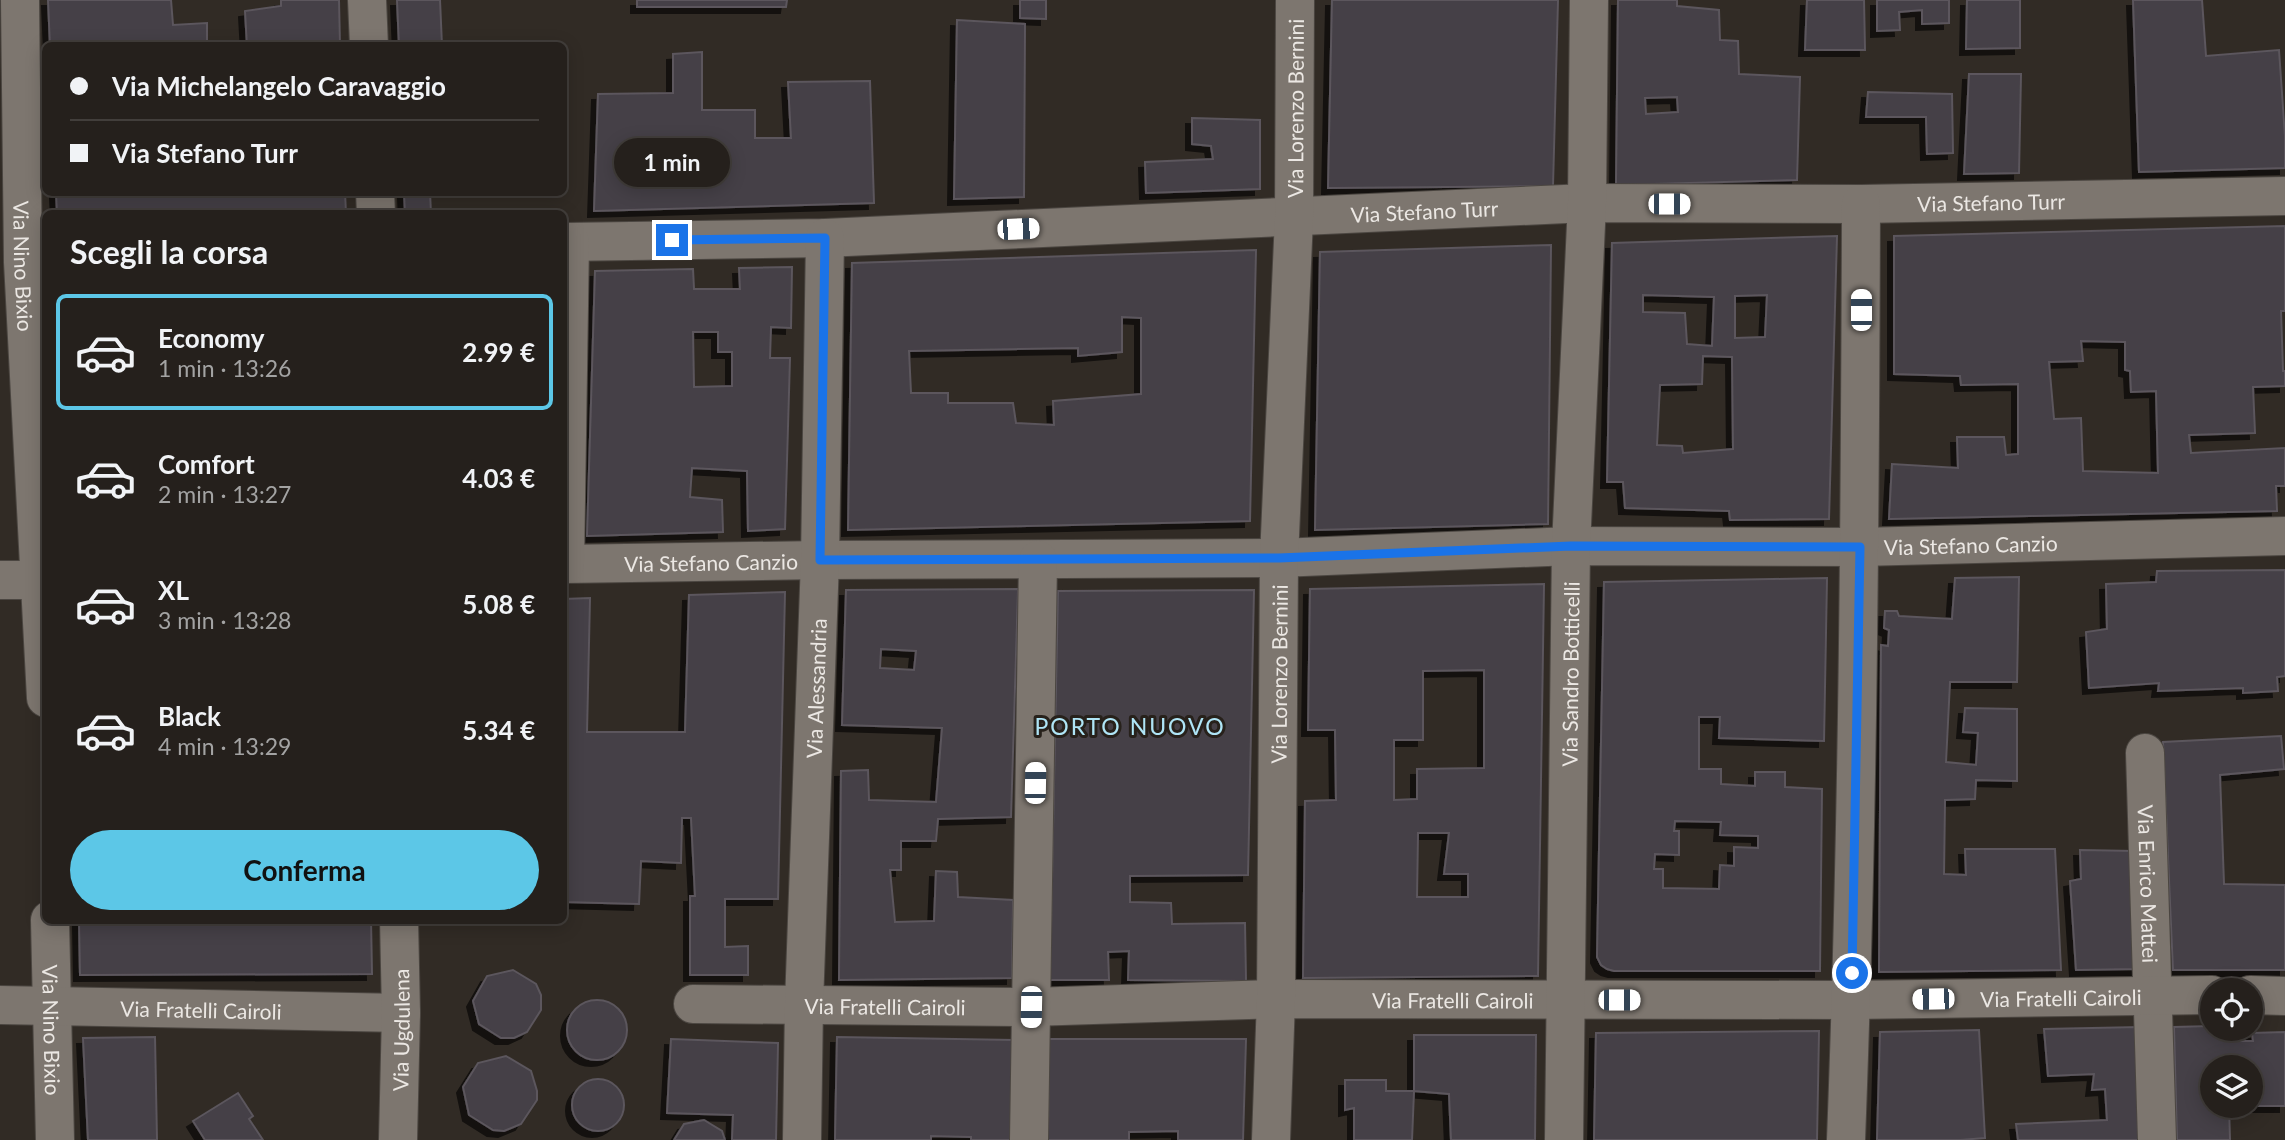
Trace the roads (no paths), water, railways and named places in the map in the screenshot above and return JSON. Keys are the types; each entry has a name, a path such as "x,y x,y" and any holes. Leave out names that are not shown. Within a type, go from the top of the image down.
{"street":[{"name":"Via Nino Bixio","path":"20,0 23,262 42,564"},
{"path":"367,0 369,42"},
{"name":"Via Lorenzo Bernini","path":"1271,1140 1276,999 1279,558 1294,218 1295,0"},
{"name":"Via Sandro Botticelli","path":"1564,1140 1571,546 1587,203 1588,0"},
{"name":"Via Stefano Turr","path":"567,242 825,238 1587,203 1861,204 2285,196"},
{"path":"1846,1140 1860,547 1861,204"},
{"name":"Via Alessandria","path":"802,1140 804,1004 820,560 825,238"},
{"name":"Via Stefano Canzio","path":"567,564 1279,558 1571,546 1860,547 2285,536"},
{"path":"1029,1140 1038,560"},
{"path":"0,580 42,580"},
{"name":"Via Enrico Mattei","path":"2146,752 2157,1140"},
{"name":"Via Nino Bixio","path":"50,924 55,1140"},
{"name":"Via Ugdulena","path":"398,1140 401,1013 399,924"},
{"name":"Via Fratelli Cairoli","path":"693,1004 1031,1007 1276,999 1851,1000 2200,995"},
{"path":"2263,995 2285,996"},
{"name":"Via Fratelli Cairoli","path":"0,1006 401,1013"}],"district":[{"name":"PORTO NUOVO","path":"1130,726"}]}
